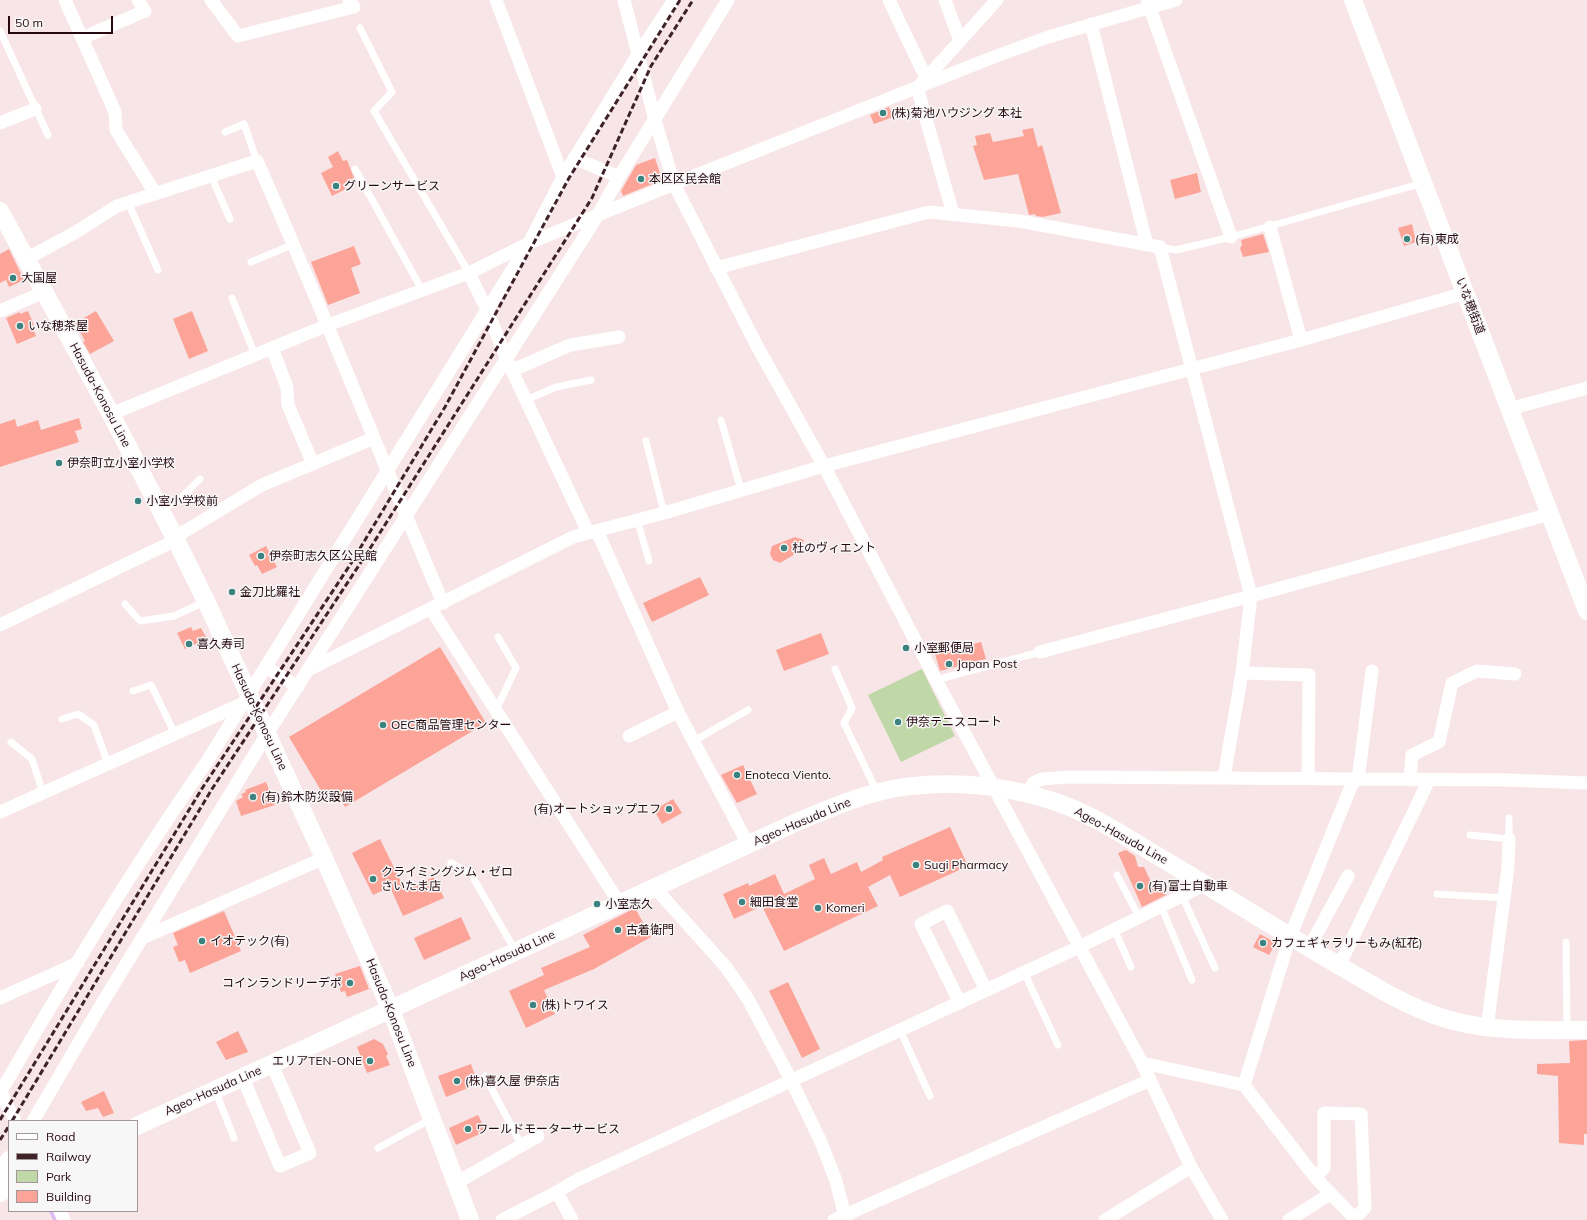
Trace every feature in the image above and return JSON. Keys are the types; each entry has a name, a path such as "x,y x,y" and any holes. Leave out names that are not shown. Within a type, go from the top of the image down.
{"main road":[{"name":"いな穂街道","path":"1353,0 1587,611"},
{"name":"Hasuda-Konosu Line","path":"0,211 111,414 206,600 246,699 267,734 391,1010 470,1220"},
{"name":"Ageo-Hasuda Line","path":"138,1126 748,844 839,804 877,792 926,785 957,784 993,787 1028,794 1056,802 1079,811 1206,884 1290,937 1386,993 1412,1006 1435,1015 1462,1023 1487,1028 1587,1030"},
{"path":"0,1175 8,1162"}],"street":[{"path":"65,0 115,112 116,130 155,193"},
{"path":"82,38 145,11 138,0"},
{"path":"211,0 238,36 354,7 349,0"},
{"path":"496,0 563,177"},
{"path":"624,0 639,53 655,120 674,184 757,346 824,466 936,680 1142,1063 1191,1168 1222,1220"},
{"path":"14,1120 0,1091 164,823 206,763 487,310 528,243 574,158 639,53 674,0"},
{"path":"34,1120 142,938 267,734 406,516 510,365 619,177 728,0"},
{"path":"889,0 922,83 953,214"},
{"path":"945,0 960,41"},
{"path":"922,83 997,0"},
{"path":"111,414 328,325 469,273 528,243 922,83 1048,37 1148,4 1176,0"},
{"path":"1148,4 1231,237"},
{"path":"1090,24 1154,246 1192,369 1251,596 1242,673 1224,777"},
{"path":"0,123 35,109"},
{"path":"574,158 619,177"},
{"path":"26,259 76,232 117,206 257,161 294,244 443,603"},
{"path":"716,268 929,212 1019,221 1154,246"},
{"path":"1270,227 1301,340"},
{"path":"469,273 487,310 526,400 593,532 692,742 748,844"},
{"path":"0,311 44,292"},
{"path":"308,670 573,537 664,513 824,466 1301,340 1465,293"},
{"path":"510,365 570,345 619,337"},
{"path":"272,348 287,387 288,405 313,464"},
{"path":"1509,409 1587,388"},
{"path":"0,625 176,540 182,533 262,485 374,438"},
{"path":"1040,652 1550,514"},
{"path":"431,609 620,904"},
{"path":"266,667 298,687"},
{"path":"1410,780 1412,755 1439,742 1452,683 1477,671 1515,674"},
{"path":"1244,1085 1290,937 1356,780 1372,672"},
{"path":"1242,673 1309,675 1308,778"},
{"path":"0,812 174,734 246,699"},
{"path":"629,736 678,712"},
{"path":"1028,794 1033,783 1042,779 1068,777 1508,780 1587,783"},
{"path":"1339,966 1429,780"},
{"path":"1487,1028 1504,898 1509,839"},
{"path":"142,938 324,858"},
{"path":"1309,948 1348,876"},
{"path":"502,1220 577,1180 1079,947 1206,884"},
{"path":"655,888 726,967 748,999 791,1080 821,1142 836,1181 841,1218 1150,1080"},
{"path":"960,1002 921,924 947,911 986,990"},
{"path":"0,998 78,963"},
{"path":"1142,1063 1244,1085 1315,1177 1355,1219 1365,1208 1360,1114 1324,1113 1324,1168 1315,1177"},
{"path":"243,1078 280,1166 310,1154 272,1064"},
{"path":"456,1183 538,1136"},
{"path":"1105,1220 1191,1168"},
{"path":"557,1192 572,1220"},
{"path":"1289,1220 1330,1194"}],"lane":[{"path":"360,28 392,92 374,111 469,273"},
{"path":"0,31 48,135"},
{"path":"225,132 244,124 257,161"},
{"path":"355,169 422,290"},
{"path":"211,176 230,219"},
{"path":"1154,246 1176,250 1270,227 1423,183"},
{"path":"128,202 158,270"},
{"path":"251,262 294,244"},
{"path":"232,298 255,355"},
{"path":"526,400 556,387 592,380"},
{"path":"721,420 741,490"},
{"path":"646,441 664,513"},
{"path":"160,509 179,500 200,479"},
{"path":"637,519 649,561"},
{"path":"125,604 140,621 174,616 206,600"},
{"path":"496,711 516,668 498,637"},
{"path":"936,680 1040,652"},
{"path":"835,669 852,708 844,723 877,792"},
{"path":"133,691 151,684 174,734"},
{"path":"692,742 748,710"},
{"path":"62,719 78,714 94,725 108,764"},
{"path":"10,742 32,759 43,793"},
{"path":"1470,835 1509,839 1509,818"},
{"path":"451,863 472,874 516,952"},
{"path":"1117,875 1139,917"},
{"path":"1438,894 1504,898"},
{"path":"1182,896 1215,968"},
{"path":"1161,906 1192,980"},
{"path":"1114,930 1131,967"},
{"path":"1566,942 1567,1030"},
{"path":"1024,972 1058,1044"},
{"path":"900,1030 930,1096"},
{"path":"485,1076 522,1146"},
{"path":"215,1090 234,1138"},
{"path":"378,1148 432,1118"}],"green space":[{"path":"922,669 955,736 901,762 868,695"}],"building":[{"path":"889,107 893,117 874,124 870,115"},
{"path":"1033,128 1038,147 1042,145 1061,213 1043,217 1036,216 1035,214 1029,215 1018,174 984,180 973,146 977,145 975,136 990,133 993,142 1024,136 1022,130"},
{"path":"338,151 343,161 347,160 354,178 343,184 346,189 332,196 321,173 333,167 328,157"},
{"path":"655,158 662,180 623,196 621,191 636,165"},
{"path":"1197,173 1201,192 1175,199 1170,180"},
{"path":"1412,224 1416,242 1404,246 1398,228"},
{"path":"1263,234 1269,252 1243,257 1240,248 1242,245 1241,240"},
{"path":"354,246 361,264 351,268 360,293 328,305 311,262"},
{"path":"9,249 24,280 9,287 6,280 0,283 0,254"},
{"path":"28,311 34,325 32,326 36,336 17,344 6,318 20,312 20,314"},
{"path":"96,311 114,341 90,354 75,323"},
{"path":"192,311 208,351 189,359 173,319"},
{"path":"79,418 82,429 75,431 79,442 0,467 0,424 15,419 17,427 38,420 41,430"},
{"path":"795,537 804,540 800,551 780,563 773,560 770,554 772,546"},
{"path":"266,546 277,567 262,574 257,565 255,566 249,555"},
{"path":"700,577 709,595 652,622 643,603"},
{"path":"191,627 193,631 201,628 207,639 185,649 177,633"},
{"path":"821,633 829,654 784,671 776,650"},
{"path":"981,642 986,659 940,671 935,654"},
{"path":"440,647 486,723 345,807 337,793 326,799 289,737"},
{"path":"743,765 757,794 737,803 721,775"},
{"path":"266,782 275,805 241,816 236,801 243,797 241,794 246,792 245,790"},
{"path":"673,799 682,813 662,824 654,810"},
{"path":"950,827 968,866 900,897 890,875 868,887 878,906 784,951 762,906 734,919 723,894 748,883 749,886 775,874 784,894 815,879 809,865 824,858 831,874 857,862 861,872 883,860 882,857"},
{"path":"380,839 405,890 434,877 444,898 403,916 390,887 373,895 352,853"},
{"path":"1126,850 1135,856 1138,867 1144,867 1153,886 1161,884 1166,895 1142,907 1118,853"},
{"path":"635,908 651,937 594,969 544,990 555,1014 526,1028 509,991 544,975 541,968 590,947 583,935"},
{"path":"224,911 241,951 190,973 185,960 179,962 173,947 178,945 173,933"},
{"path":"461,917 471,939 424,960 414,938"},
{"path":"1260,934 1276,943 1269,955 1253,947"},
{"path":"360,966 369,989 347,997 345,991 341,992 335,974"},
{"path":"788,982 820,1049 802,1058 769,991"},
{"path":"238,1031 248,1052 226,1060 216,1042"},
{"path":"374,1039 383,1044 388,1054 386,1056 390,1065 367,1073 357,1047"},
{"path":"1587,1040 1587,1134 1584,1134 1584,1145 1559,1143 1558,1076 1537,1074 1537,1064 1570,1063 1569,1041"},
{"path":"471,1064 478,1084 446,1097 438,1076"},
{"path":"104,1091 114,1113 103,1117 98,1108 86,1111 81,1102"},
{"path":"478,1115 486,1131 456,1145 449,1128"}],"waterway":[{"path":"51,1212 55,1220"}],"railway":[{"path":"0,1120 203,787 350,565 445,407 569,178 680,0"},
{"path":"13,1120 212,789 369,550 592,198 651,66 693,0"},
{"path":"0,1140 8,1128"}],"place":[{"name":"(株)菊池ハウジング 本社","path":"883,113"},
{"name":"本区区民会館","path":"641,179"},
{"name":"グリーンサービス","path":"336,186"},
{"name":"(有)東成","path":"1407,239"},
{"name":"大国屋","path":"13,278"},
{"name":"いな穂茶屋","path":"20,326"},
{"name":"伊奈町立小室小学校","path":"59,463"},
{"name":"小室小学校前","path":"138,501"},
{"name":"杜のヴィエント","path":"784,548"},
{"name":"伊奈町志久区公民館","path":"261,556"},
{"name":"金刀比羅社","path":"232,592"},
{"name":"喜久寿司","path":"189,644"},
{"name":"小室郵便局","path":"906,648"},
{"name":"Japan Post","path":"949,664"},
{"name":"伊奈テニスコート","path":"898,722"},
{"name":"OEC商品管理センター","path":"383,725"},
{"name":"Enoteca Viento.","path":"737,775"},
{"name":"(有)鈴木防災設備","path":"253,797"},
{"name":"(有)オートショップエフ","path":"669,809"},
{"name":"Sugi Pharmacy","path":"916,865"},
{"name":"クライミングジム・ゼロ さいたま店","path":"373,879"},
{"name":"(有)富士自動車","path":"1140,886"},
{"name":"細田食堂","path":"742,902"},
{"name":"小室志久","path":"597,904"},
{"name":"Komeri","path":"818,908"},
{"name":"古着衛門","path":"618,930"},
{"name":"イオテック(有)","path":"202,941"},
{"name":"カフェギャラリーもみ(紅花)","path":"1263,943"},
{"name":"コインランドリーデポ","path":"350,983"},
{"name":"(株)トワイス","path":"533,1005"},
{"name":"エリアTEN-ONE","path":"370,1061"},
{"name":"(株)喜久屋 伊奈店","path":"457,1081"},
{"name":"ワールドモーターサービス","path":"468,1129"}]}
